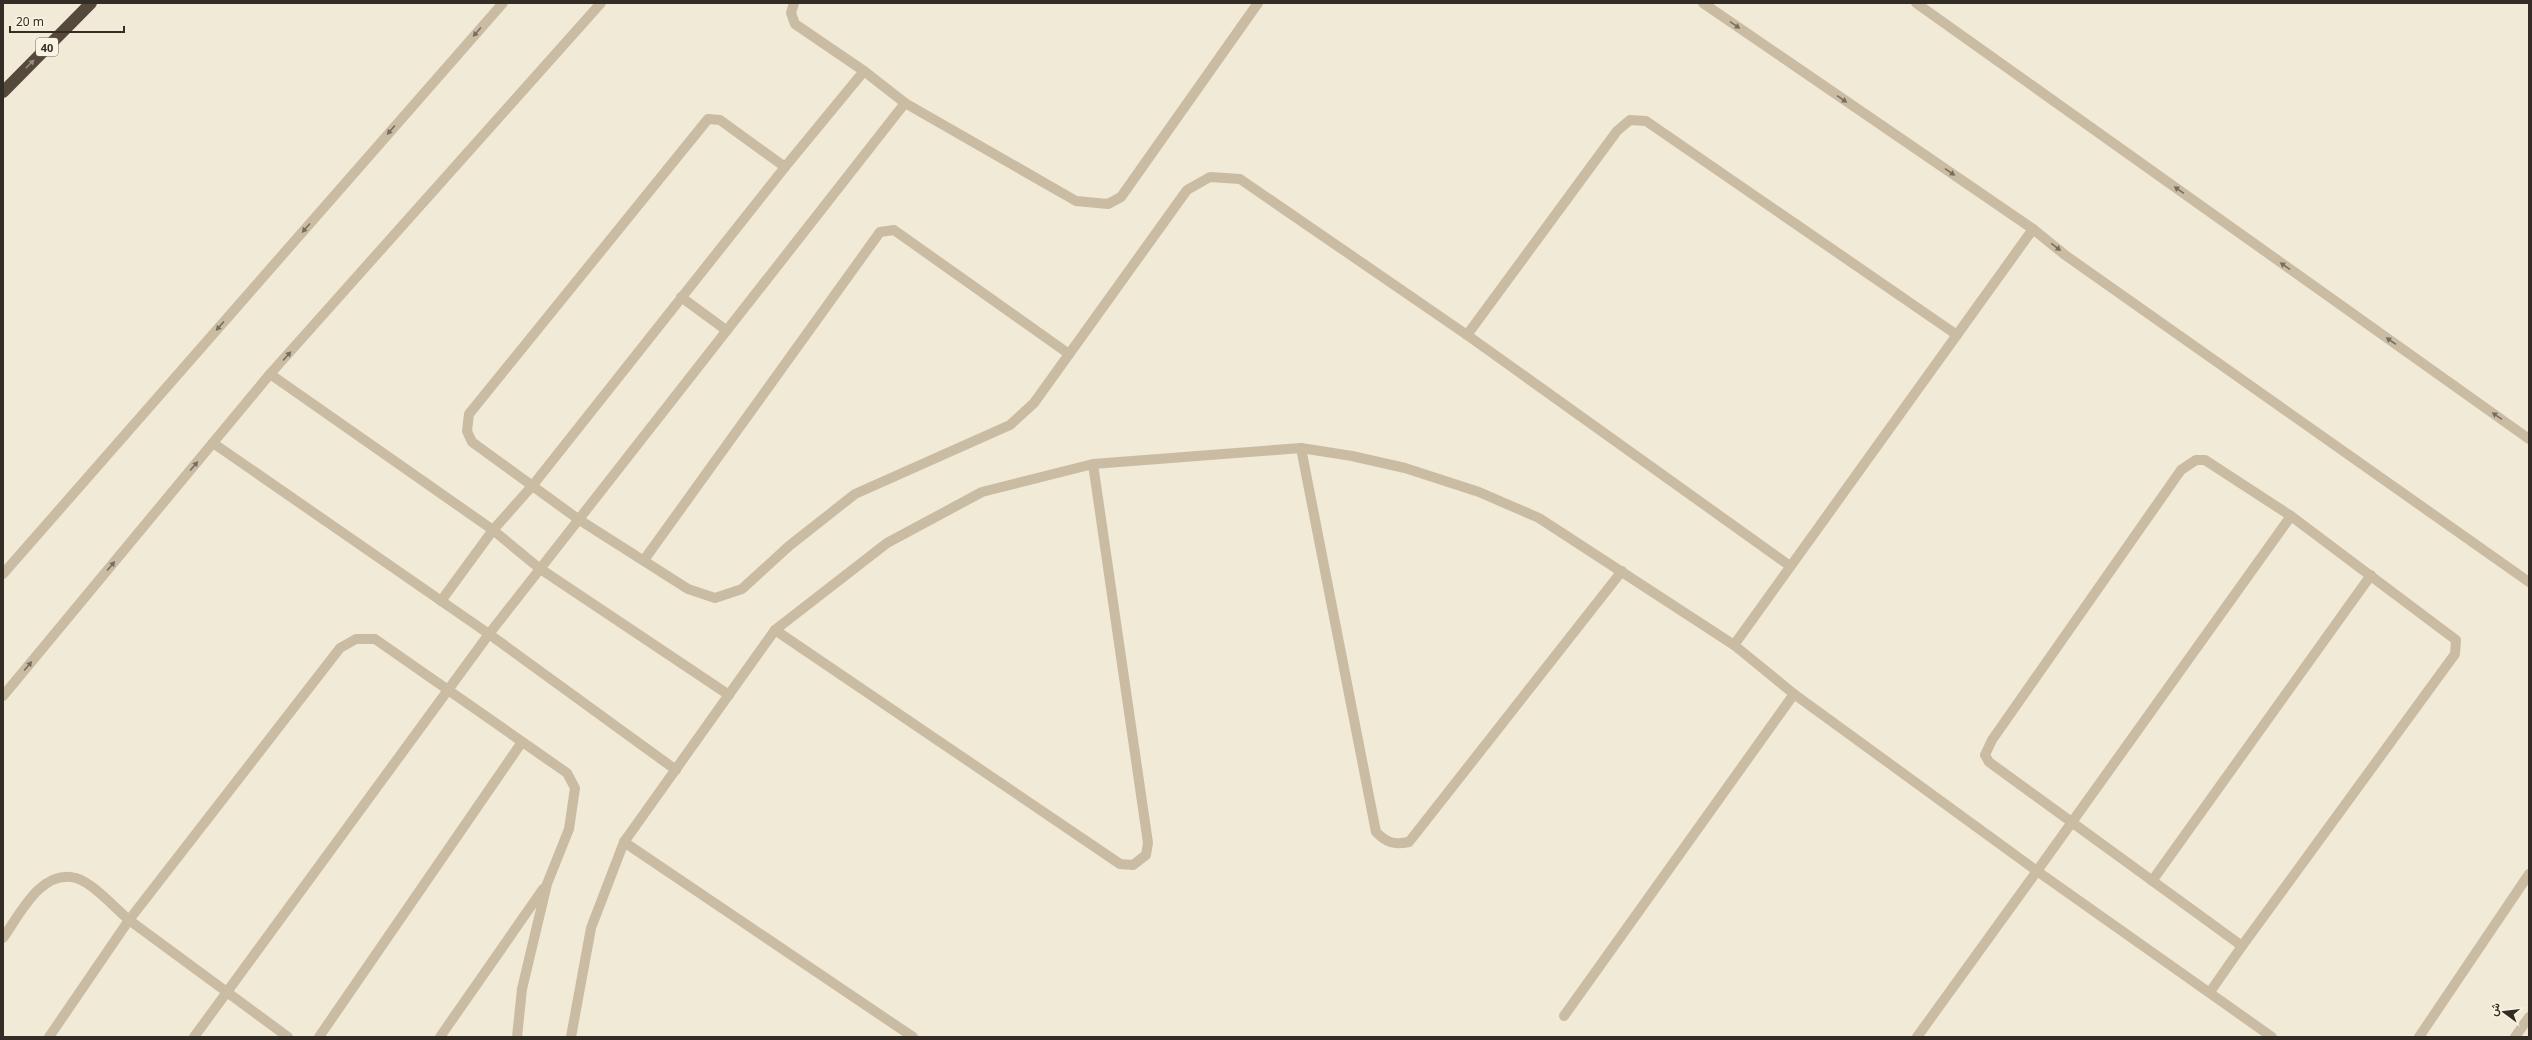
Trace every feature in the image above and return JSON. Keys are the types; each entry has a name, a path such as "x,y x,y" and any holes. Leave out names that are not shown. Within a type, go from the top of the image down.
{"highway":[{"name":"40","path":"3,92 91,3"}],"street":[{"path":"3,574 503,3"},
{"path":"3,696 270,374 601,3"},
{"path":"794,3 791,13 795,24 864,71 905,103 1076,201 1108,204 1121,197 1258,3"},
{"path":"1703,3 2033,229 2529,582"},
{"path":"1916,3 2529,439"},
{"path":"441,601 493,530 533,485 784,167 864,71"},
{"path":"194,1037 489,634 905,103"},
{"path":"784,167 720,120 708,119 477,402 469,414 467,431 472,442 578,519 688,589 715,598 742,589 789,546 855,494 1010,425 1034,403 1188,190 1210,177 1240,179 1467,335 1790,566"},
{"path":"1467,335 1617,131 1630,120 1646,121 1957,335"},
{"path":"1734,644 2033,229"},
{"path":"644,560 880,232 894,230 1069,354"},
{"path":"681,297 726,330"},
{"path":"270,374 493,530 540,568 729,695"},
{"path":"213,443 489,634 676,770"},
{"path":"1301,448 1376,832 1384,840 1395,845 1409,842 1622,571"},
{"path":"571,1037 591,928 624,842 775,630 887,543 982,492 1093,464 1301,448 1352,456 1404,468 1479,492 1539,518 1734,644 1794,694 2037,871 2272,1037"},
{"path":"2210,992 2455,654 2456,640 2291,516 2205,460 2187,464 2181,470 1987,748 1986,755 1989,762 2242,946"},
{"path":"775,630 1120,864 1133,865 1146,855 1148,843 1093,464"},
{"path":"1917,1037 2037,871 2070,821 2291,516"},
{"path":"2152,881 2371,575"},
{"path":"49,1037 129,920 340,648 356,639 375,639 449,689 567,773 575,788 569,829 547,884 522,989 517,1037"},
{"path":"1564,1016 1794,694"},
{"path":"320,1037 522,742"},
{"path":"624,842 913,1037"},
{"path":"2419,1037 2529,874"},
{"path":"3,938 36,891 52,879 76,878 95,890 129,920 288,1037"},
{"path":"440,1037 547,884"},
{"path":"2515,1037 2529,1016"}]}
